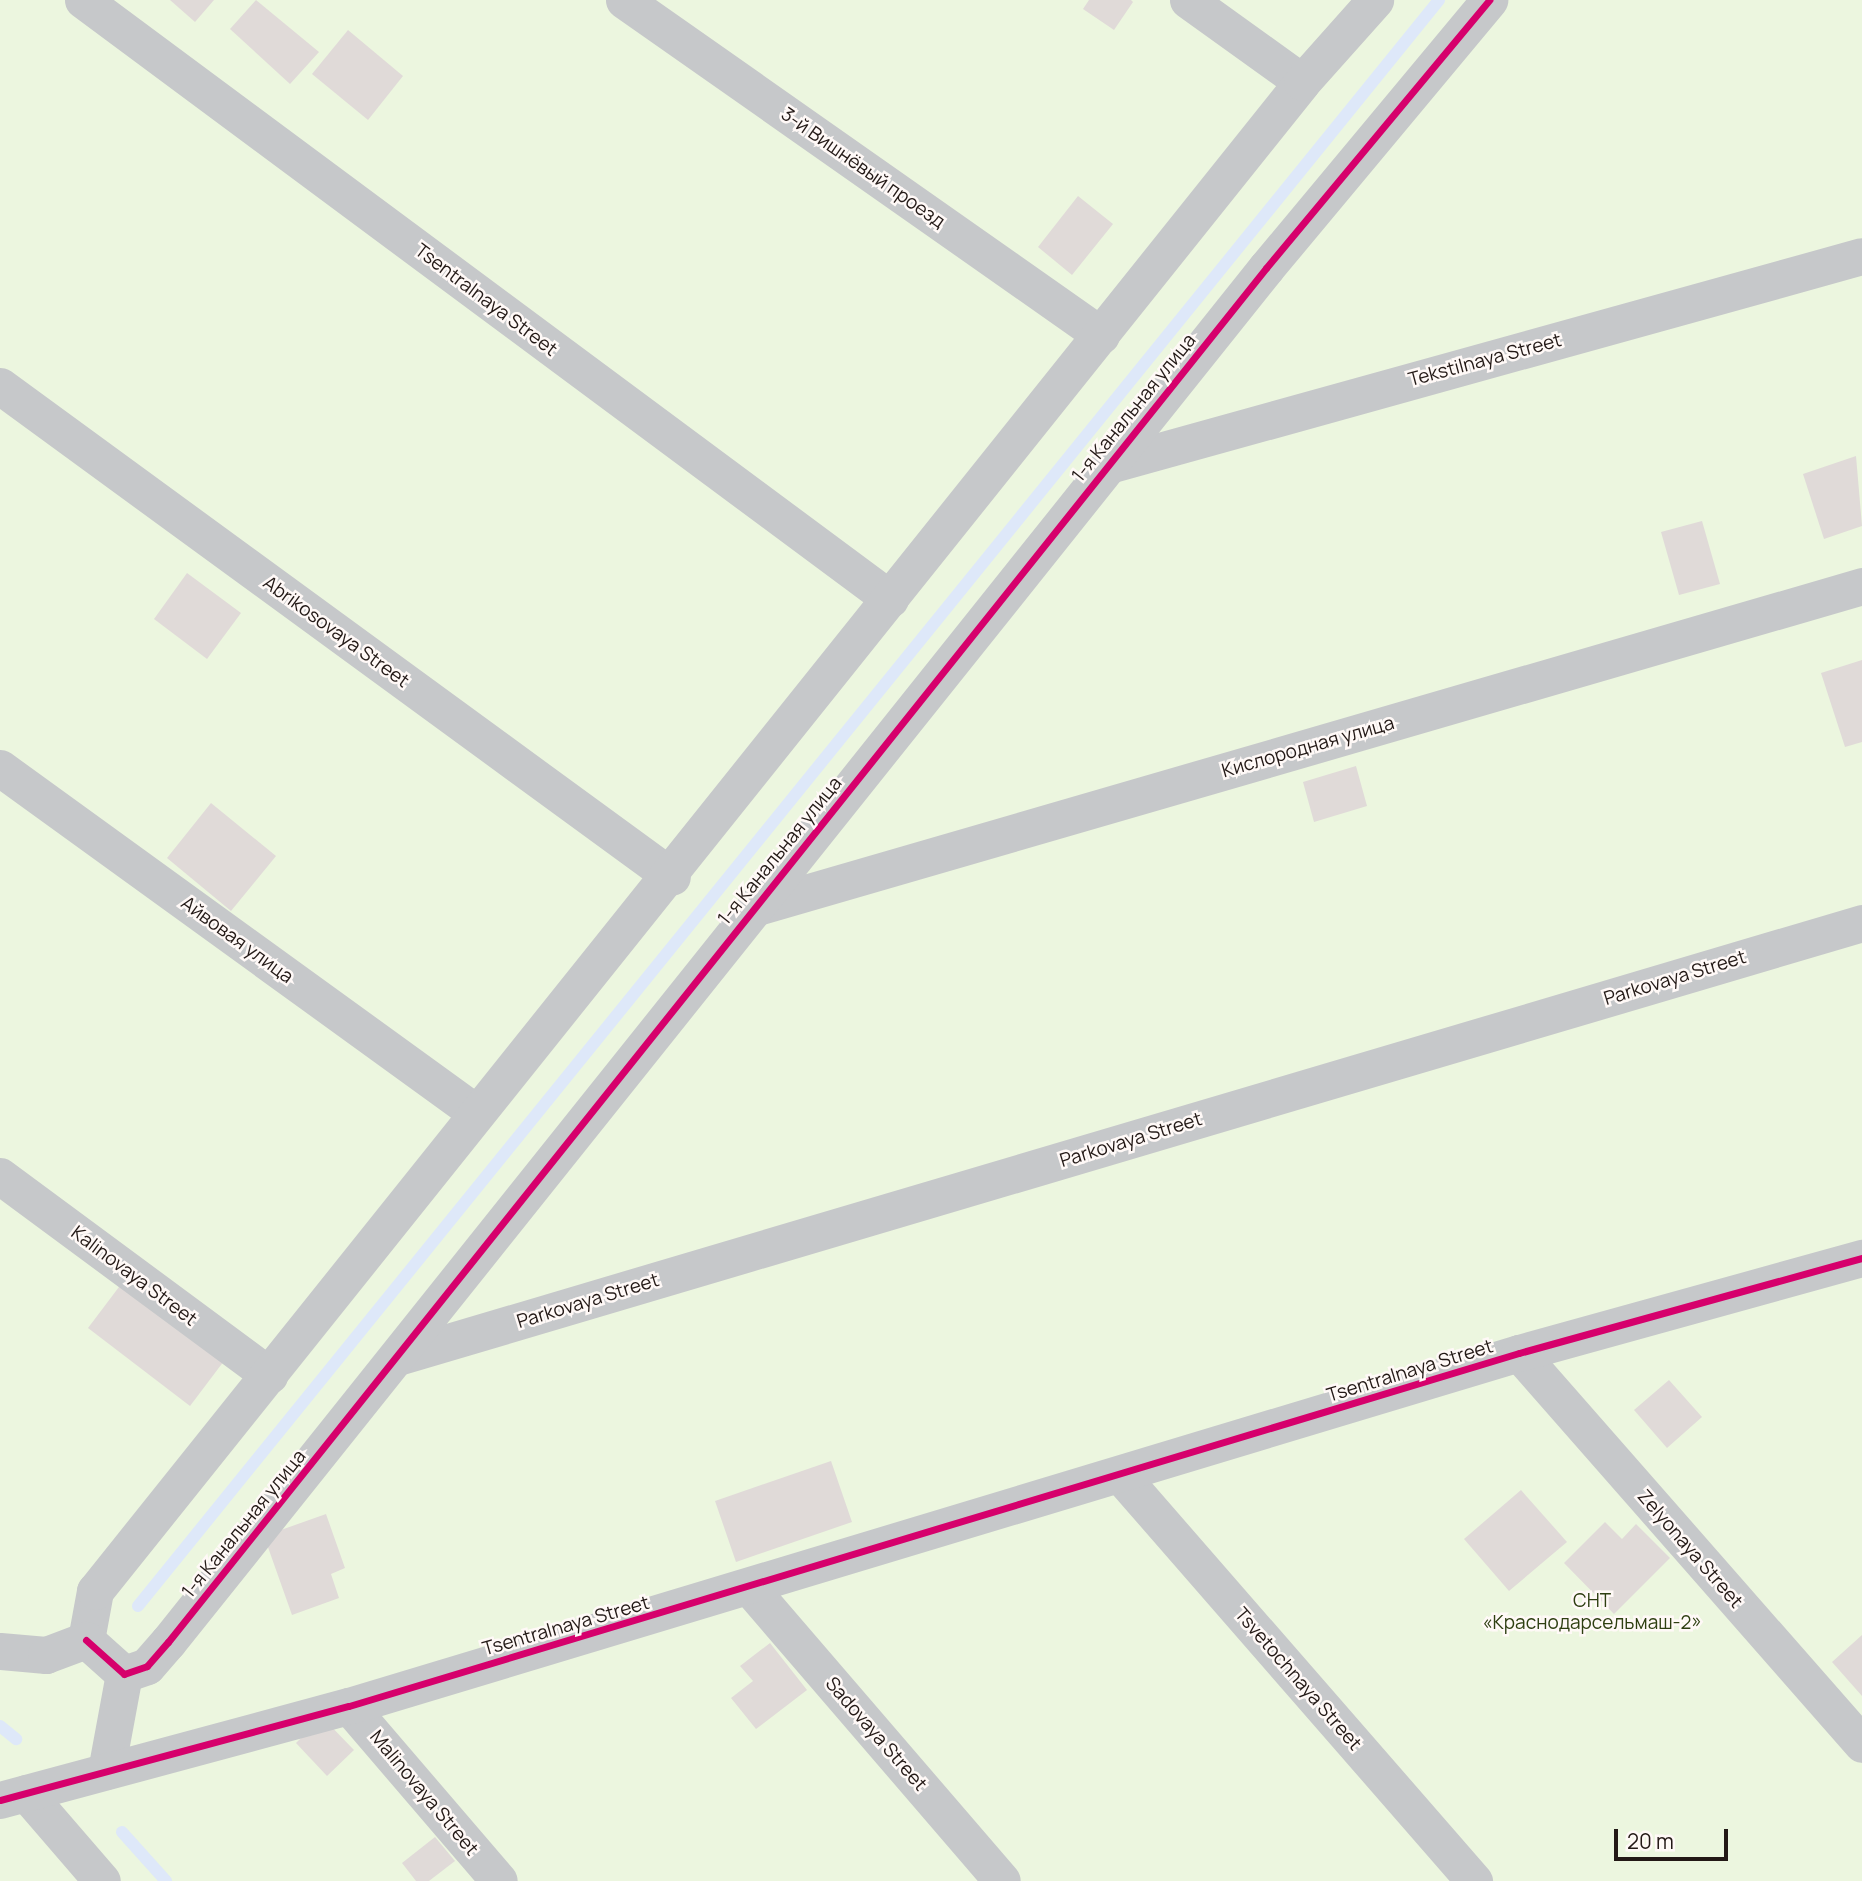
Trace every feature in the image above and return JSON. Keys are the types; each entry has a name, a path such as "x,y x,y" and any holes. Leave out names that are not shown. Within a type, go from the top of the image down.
{"street":[{"name":"Tsentralnaya Street","path":"83,0 890,599"},
{"name":"3-й Вишнёвый проезд","path":"624,0 1101,335"},
{"path":"1188,0 1303,82"},
{"path":"86,1640 95,1591 475,1112 672,877 1303,82 1375,0"},
{"name":"1-я Канальная улица","path":"124,1674 147,1666 161,1650 401,1356 754,908 1109,465 1489,0"},
{"name":"Tekstilnaya Street","path":"1109,465 1862,256"},
{"name":"Abrikosovaya Street","path":"0,386 672,877"},
{"name":"Кислородная улица","path":"754,908 1862,586"},
{"name":"Айвовая улица","path":"0,768 475,1112"},
{"name":"Parkovaya Street","path":"401,1356 1862,923"},
{"name":"Kalinovaya Street","path":"0,1176 268,1375"},
{"name":"Tsentralnaya Street","path":"13,1796 349,1706 1122,1477 1519,1353 1862,1258"},
{"name":"Zelyonaya Street","path":"1519,1353 1862,1744"},
{"name":"Tsvetochnaya Street","path":"1122,1477 1474,1881"},
{"name":"Sadovaya Street","path":"750,1588 1002,1881"},
{"path":"86,1640 124,1674 106,1771"},
{"path":"0,1651 47,1655 86,1640"},
{"name":"Malinovaya Street","path":"349,1706 499,1881"},
{"path":"13,1796 102,1881"}],"green space":[{"name":"СНТ «Краснодарсельмаш-2»","path":"0,0 1862,0 1862,1881 0,1881"}],"building":[{"path":"170,0 214,0 195,22"},
{"path":"256,0 319,52 290,84 230,29"},
{"path":"1089,0 1133,2 1114,30 1083,9"},
{"path":"348,30 403,76 368,120 312,74"},
{"path":"1078,196 1113,224 1072,275 1038,247"},
{"path":"1856,456 1862,526 1824,539 1803,474"},
{"path":"1702,521 1720,584 1679,595 1661,532"},
{"path":"187,573 241,613 207,659 154,619"},
{"path":"1862,660 1862,742 1845,747 1821,673"},
{"path":"1356,766 1367,806 1314,822 1303,782"},
{"path":"211,803 276,856 231,911 167,858"},
{"path":"122,1283 224,1361 190,1406 88,1328"},
{"path":"1669,1380 1702,1417 1667,1448 1634,1410"},
{"path":"831,1461 852,1522 736,1562 715,1501"},
{"path":"1521,1490 1567,1542 1509,1591 1464,1539"},
{"path":"326,1514 345,1568 331,1574 339,1598 292,1615 264,1536"},
{"path":"1605,1522 1622,1539 1636,1524 1670,1558 1614,1614 1564,1563"},
{"path":"1862,1635 1862,1696 1832,1662"},
{"path":"770,1643 807,1690 756,1729 731,1698 753,1681 740,1666"},
{"path":"322,1717 354,1750 327,1776 296,1743"},
{"path":"435,1837 455,1861 429,1881 416,1881 402,1863"}],"waterway":[{"path":"138,1606 1439,0"},
{"path":"0,1726 16,1739"},
{"path":"122,1832 166,1881"}],"cycle path":[{"path":"86,1640 124,1674 147,1666 168,1642 1266,268 1489,0"},
{"path":"0,1800 349,1706 1519,1353 1862,1258"}]}
